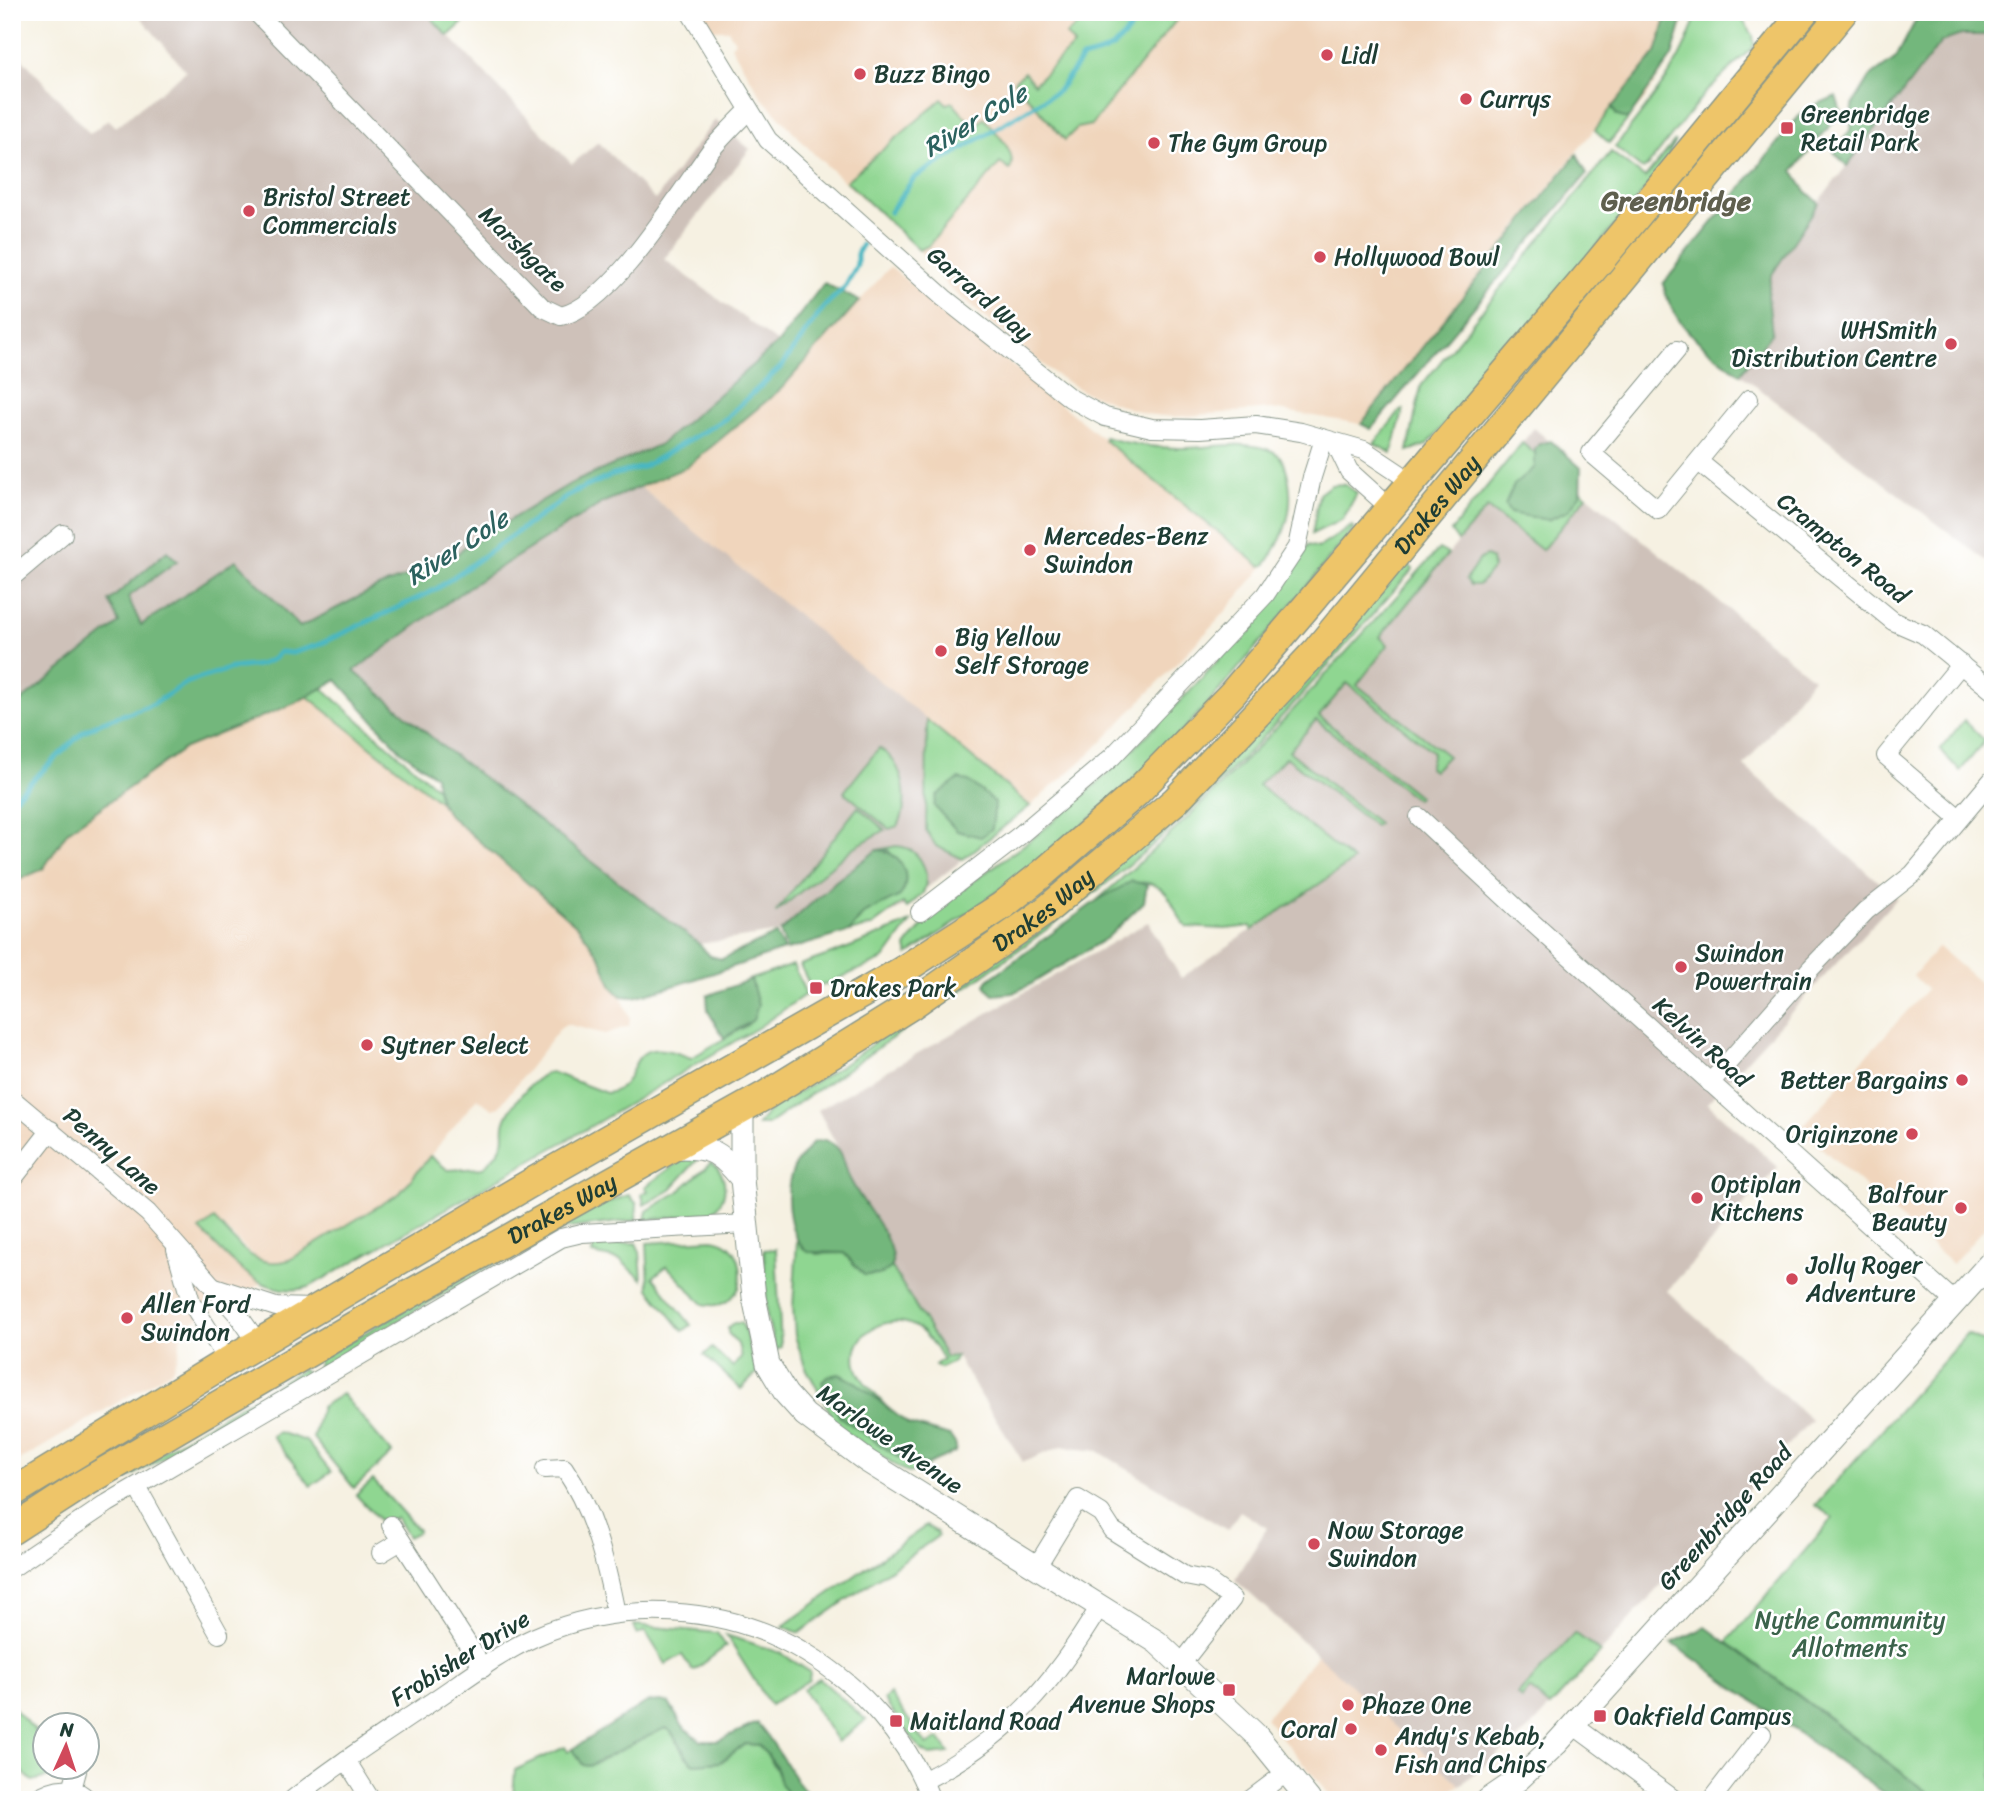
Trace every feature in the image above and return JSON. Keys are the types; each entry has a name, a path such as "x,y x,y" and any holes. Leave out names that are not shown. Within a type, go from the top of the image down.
{"main road":[{"name":"Drakes Way","path":"12,1493 317,1308 900,972 1012,898 1094,831 1174,756 1231,694 1595,267 1804,12"},
{"name":"Drakes Way","path":"12,1530 83,1484 257,1382 539,1220 742,1109 947,982 1044,912 1125,845 1175,801 1261,712 1439,505 1843,12"},
{"path":"1412,482 1439,505"},
{"path":"1390,508 1417,531"},
{"path":"570,1162 624,1146 715,1101 742,1109"},
{"path":"257,1382 258,1343"},
{"path":"228,1361 257,1382"}],"street":[{"name":"Marshgate","path":"256,12 542,307 561,316 578,311 650,238 710,153 748,111"},
{"name":"Garrard Way","path":"690,12 748,111 778,149 944,298 1017,359 1088,409 1127,424 1152,428 1265,425 1364,450 1412,482"},
{"path":"1676,350 1591,453 1658,510 1749,399"},
{"path":"1330,441 1349,471 1390,508"},
{"path":"920,912 1019,836 1112,757 1265,595 1297,547 1312,477 1330,441"},
{"name":"Crampton Road","path":"1699,462 1893,621 1916,629 1993,691"},
{"path":"12,576 64,534"},
{"path":"1959,818 1886,755 1961,664"},
{"path":"1710,1083 1811,968 1866,911 1913,874 1993,779"},
{"name":"Kelvin Road","path":"1419,817 1955,1302"},
{"name":"Penny Lane","path":"12,1098 125,1191 212,1286 258,1343"},
{"name":"Marlowe Avenue","path":"742,1109 742,1179 759,1333 768,1364 786,1394 824,1430 867,1461 1140,1630 1182,1663 1257,1735 1309,1800"},
{"path":"12,1180 51,1130"},
{"path":"671,1147 695,1147 714,1151 726,1159 742,1179"},
{"name":"Drakes Way","path":"12,1568 54,1537 137,1487 561,1238 582,1233 746,1224"},
{"name":"Penny Lane","path":"175,1245 191,1302 228,1361"},
{"name":"Greenbridge Road","path":"1488,1800 1538,1763 1573,1726 1993,1260"},
{"name":"Penny Lane","path":"212,1286 276,1307 317,1308"},
{"path":"545,1469 564,1468 577,1489 597,1536 616,1614"},
{"path":"137,1487 219,1634"},
{"path":"1037,1566 1078,1499 1101,1513 1112,1530 1185,1576 1206,1580 1232,1599 1182,1663"},
{"path":"381,1553 396,1533 483,1668"},
{"path":"923,1781 978,1749 1023,1711 1064,1665 1100,1606"},
{"name":"Frobisher Drive","path":"292,1800 346,1760 483,1668 535,1637 616,1614 668,1612 707,1616 746,1625 784,1640 829,1667 861,1694 885,1722 923,1781 931,1800"},
{"path":"1573,1726 1675,1800"},
{"path":"1711,1800 1762,1734"},
{"path":"346,1760 371,1800"},
{"path":"1250,1800 1287,1772"},
{"path":"34,1800 49,1791 80,1794"}],"shaded area":[{"path":"136,12 426,12 572,164 598,142 655,200 715,120 750,149 664,259 778,343 661,444 570,484 463,548 450,561 378,587 299,628 236,560 141,625 128,597 176,562 167,551 110,601 119,623 12,708 12,47 90,134 108,119 116,127 186,71"},
{"path":"699,12 1685,12 1686,16 1672,56 1645,99 1628,119 1612,107 1361,424 1272,409 1173,417 1145,414 1082,391 1056,375 949,288 919,250 814,154 762,98 731,46 735,41 728,30 710,30"},
{"path":"1961,35 1993,35 1993,566 1740,374 1772,333 1768,295 1771,276 1809,215 1941,42"},
{"path":"890,267 1260,565 1265,565 1219,619 1092,752 1030,806 640,487 687,467 782,388"},
{"path":"1534,428 1581,468 1582,491 1813,678 1744,766 1897,898 1707,1103 1778,1167 1667,1291 1811,1420 1531,1728 1460,1785 1235,1580 1267,1528 1240,1511 1227,1530 1098,1451 1061,1447 1023,1462 956,1356 946,1358 892,1267 893,1258 887,1240 858,1196 842,1155 818,1110 1148,922 1181,978 1353,861 1258,785 1347,683 1354,688 1388,645 1379,637 1458,542 1451,531"},
{"path":"640,487 1030,806 903,907 885,917 699,944 442,746 353,671 467,588 604,502"},
{"path":"307,696 440,802 449,815 579,928 600,957 612,987 621,996 630,1017 629,1026 605,1034 566,1024 561,1027 499,1107 492,1109 477,1098 400,1193 289,1260 274,1265 261,1262 214,1219 201,1231 261,1284 181,1328 179,1353 171,1371 12,1465 12,883 43,869 68,831 185,748"},
{"path":"1938,947 1993,994 1993,1219 1952,1264 1800,1129 1927,989 1913,976"},
{"path":"1318,1654 1460,1785 1434,1800 1334,1800 1265,1718"}],"green space":[{"path":"426,12 475,12 448,36"},
{"path":"1093,12 1183,12 1091,125 1077,128 1065,140 1014,81 1024,72 1034,84 1074,45 1066,35"},
{"path":"1668,12 1685,12 1672,56 1628,119 1617,116 1612,107 1656,53"},
{"path":"1697,12 1737,12 1753,35 1754,46 1705,93 1646,168 1642,169 1615,147 1674,67 1691,32"},
{"path":"1920,12 1993,12 1993,35 1961,35 1941,42 1847,166 1834,152 1851,129 1852,106 1870,77 1896,58"},
{"path":"1836,96 1841,112 1793,171 1805,190 1819,203 1771,276 1768,295 1772,333 1740,374 1703,346 1683,325 1674,313 1663,284 1804,110"},
{"path":"942,99 947,104 952,102 974,127 984,118 1004,142 1012,163 1010,170 1000,163 928,246 919,250 846,181"},
{"path":"1612,107 1617,116 1628,119 1609,143 1595,130"},
{"path":"1675,141 1663,169 1427,445 1408,451 1421,386 1611,152 1645,178"},
{"path":"1577,154 1587,174 1371,429 1361,424"},
{"path":"824,283 859,301 782,388 687,467 604,502 467,588 354,671 442,746 699,944 710,956 722,959 776,934 784,950 634,997 621,996 612,987 600,957 579,928 449,815 440,802 435,776 401,751 337,680 295,703 185,748 68,831 43,869 12,883 12,708 119,623 109,601 167,551 177,561 128,597 141,625 236,560 300,627 378,587 450,561 463,548 570,484 661,444 778,343"},
{"path":"1403,410 1392,453 1374,444 1400,411"},
{"path":"1104,437 1169,448 1252,446 1278,455 1288,475 1289,511 1276,548 1265,565 1260,566 1104,440"},
{"path":"1551,441 1581,468 1580,495 1568,511 1548,520 1510,513 1505,505 1514,485 1535,467 1535,449 1539,444"},
{"path":"1522,443 1587,496 1542,550 1487,508 1458,541 1451,531"},
{"path":"1344,484 1357,493 1343,519 1312,534 1319,494 1331,485"},
{"path":"1352,526 1354,529 1254,650 1203,709 1149,765 1033,866 908,955 906,947 934,914 1062,815 1151,731 1265,608 1299,562 1308,545 1318,548"},
{"path":"1439,549 1448,554 1380,637 1388,645 1357,685 1448,756 1433,771 1429,768 1433,752 1347,683 1319,716 1419,796 1416,799 1316,720 1289,751 1378,823 1375,826 1286,757 1258,785 1353,861 1252,930 1251,926 1225,929 1187,927 1170,899 1153,884 1124,886 1096,901 1230,775"},
{"path":"1486,556 1492,559 1493,568 1479,585 1470,585 1466,579 1480,559"},
{"path":"1405,562 1413,569 1314,682 1245,756 1174,826 1092,895 1001,963 767,1125 758,1125 768,1111 844,1064 1025,936"},
{"path":"322,688 437,788 440,802 307,696"},
{"path":"927,720 1030,806 963,859 936,846 926,830"},
{"path":"1964,720 1985,741 1960,771 1940,750"},
{"path":"879,748 888,754 903,783 902,816 898,826 889,829 844,792"},
{"path":"959,779 968,781 995,802 992,829 981,837 957,831 934,806 937,795"},
{"path":"858,807 885,830 853,848 775,913"},
{"path":"896,846 911,851 922,862 926,877 923,893 907,908 903,903 872,926 849,932 863,915 904,891 905,872 888,850 877,850"},
{"path":"877,850 892,855 902,866 906,881 900,896 863,914 849,932 787,950 780,932 836,881"},
{"path":"1132,881 1147,885 1144,902 1107,938 1013,993 993,995 985,985 988,980 1096,901"},
{"path":"911,922 884,959 812,990 800,965"},
{"path":"793,965 806,994 759,1027 309,1287 292,1290 262,1283 248,1275 200,1230 214,1219 256,1258 277,1262 289,1260 400,1193 430,1156 448,1170 483,1168 501,1146 504,1125 510,1110 529,1086 544,1075 551,1072 606,1093 618,1089 626,1081 642,1054 652,1050 668,1050 691,1058 751,1021 755,1015 756,1004 751,979"},
{"path":"751,979 758,1005 753,1020 724,1038 708,1011 707,996"},
{"path":"825,1140 840,1152 855,1189 889,1244 892,1267 880,1275 864,1275 844,1253 807,1252 795,1234 788,1198 792,1174 798,1161 813,1142"},
{"path":"684,1158 699,1158 669,1191 644,1205 642,1194 648,1191 645,1187"},
{"path":"712,1162 722,1174 725,1188 721,1201 711,1213 645,1220 647,1211 678,1192"},
{"path":"629,1195 637,1204 636,1220 553,1230 318,1368 319,1359 570,1215"},
{"path":"712,1239 728,1245 740,1264 739,1288 728,1301 719,1305 703,1304 667,1266 653,1277 691,1325 683,1331 649,1289 647,1243"},
{"path":"797,1241 817,1254 844,1253 857,1268 880,1275 892,1267 946,1357 956,1356 953,1362 940,1368 935,1365 943,1359 923,1333 914,1326 893,1322 873,1328 864,1335 855,1353 861,1378 888,1409 888,1448 901,1458 928,1464 927,1468 908,1473 839,1429 805,1366 795,1336 793,1307"},
{"path":"636,1243 640,1252 642,1279 620,1260 592,1254 594,1245"},
{"path":"776,1249 781,1347 776,1350 767,1317 764,1250"},
{"path":"741,1323 744,1328 757,1373 741,1389 704,1355 712,1348 733,1367 741,1357 738,1344 728,1333 728,1327"},
{"name":"Nythe Community Allotments","path":"1967,1334 1993,1346 1993,1800 1939,1800 1727,1642 1833,1518 1815,1505"},
{"path":"303,1369 308,1374 113,1487 12,1554 12,1546 81,1499"},
{"path":"839,1374 857,1383 908,1424 950,1436 956,1445 955,1452 928,1464 901,1459 840,1417 826,1396 822,1382 828,1376"},
{"path":"342,1394 392,1453 354,1488 313,1438 321,1407"},
{"path":"278,1432 306,1441 331,1472 311,1486 272,1436"},
{"path":"373,1480 418,1532 408,1537 396,1517 383,1524 356,1495"},
{"path":"926,1526 937,1532 938,1536 799,1633 783,1626"},
{"path":"634,1625 717,1633 726,1646 692,1670 682,1655 666,1664 645,1631 637,1635"},
{"path":"1706,1627 1939,1800 1893,1800 1672,1643"},
{"path":"1575,1633 1601,1652 1550,1707 1530,1689 1521,1699 1517,1695"},
{"path":"726,1635 781,1653 810,1672 809,1680 770,1705"},
{"path":"819,1678 866,1720 837,1742 803,1689"},
{"path":"890,1694 927,1745 939,1738 949,1753 930,1755 920,1749 884,1700"},
{"path":"647,1702 669,1703 682,1725 700,1741 718,1741 757,1723 798,1782 814,1800 791,1800 779,1780 776,1766 759,1745 745,1744 720,1762 694,1764 674,1735 665,1728 589,1766 583,1765 573,1749"},
{"path":"12,1706 32,1727 32,1780 36,1780 32,1781 12,1762"},
{"path":"662,1728 670,1730 685,1756 694,1764 721,1762 745,1744 759,1745 774,1765 791,1800 550,1800 513,1796 515,1770 565,1747 568,1752 573,1749 583,1765 589,1766"}],"waterway":[{"name":"River Cole","path":"890,212 914,178 1058,91 1082,58 1096,55 1113,46 1146,12"},
{"name":"River Cole","path":"12,800 83,732 99,723 153,704 188,682 232,668 259,665 273,659 280,652 292,653 318,645 435,590 574,492 613,475 643,467 725,419 781,367 824,307 846,286 857,265 857,254 862,245"}],"place":[{"name":"Lidl","path":"1327,55"},
{"name":"Buzz Bingo","path":"860,74"},
{"name":"Currys","path":"1466,99"},
{"name":"Greenbridge Retail Park","path":"1787,128"},
{"name":"The Gym Group","path":"1154,143"},
{"name":"Bristol Street Commercials","path":"249,211"},
{"name":"Hollywood Bowl","path":"1320,257"},
{"name":"WHSmith Distribution Centre","path":"1951,344"},
{"name":"Mercedes-Benz Swindon","path":"1030,550"},
{"name":"Big Yellow Self Storage","path":"941,651"},
{"name":"Swindon Powertrain","path":"1681,967"},
{"name":"Drakes Park","path":"816,988"},
{"name":"Sytner Select","path":"367,1045"},
{"name":"Better Bargains","path":"1962,1080"},
{"name":"Originzone","path":"1912,1134"},
{"name":"Optiplan Kitchens","path":"1697,1198"},
{"name":"Balfour Beauty","path":"1961,1208"},
{"name":"Jolly Roger Adventure","path":"1792,1279"},
{"name":"Allen Ford Swindon","path":"127,1318"},
{"name":"Now Storage Swindon","path":"1314,1544"},
{"name":"Marlowe Avenue Shops","path":"1229,1690"},
{"name":"Phaze One","path":"1348,1705"},
{"name":"Oakfield Campus","path":"1600,1716"},
{"name":"Maitland Road","path":"896,1721"},
{"name":"Coral","path":"1351,1729"},
{"name":"Andy's Kebab, Fish and Chips","path":"1381,1750"}],"district":[{"name":"Greenbridge","path":"1676,200"}]}
